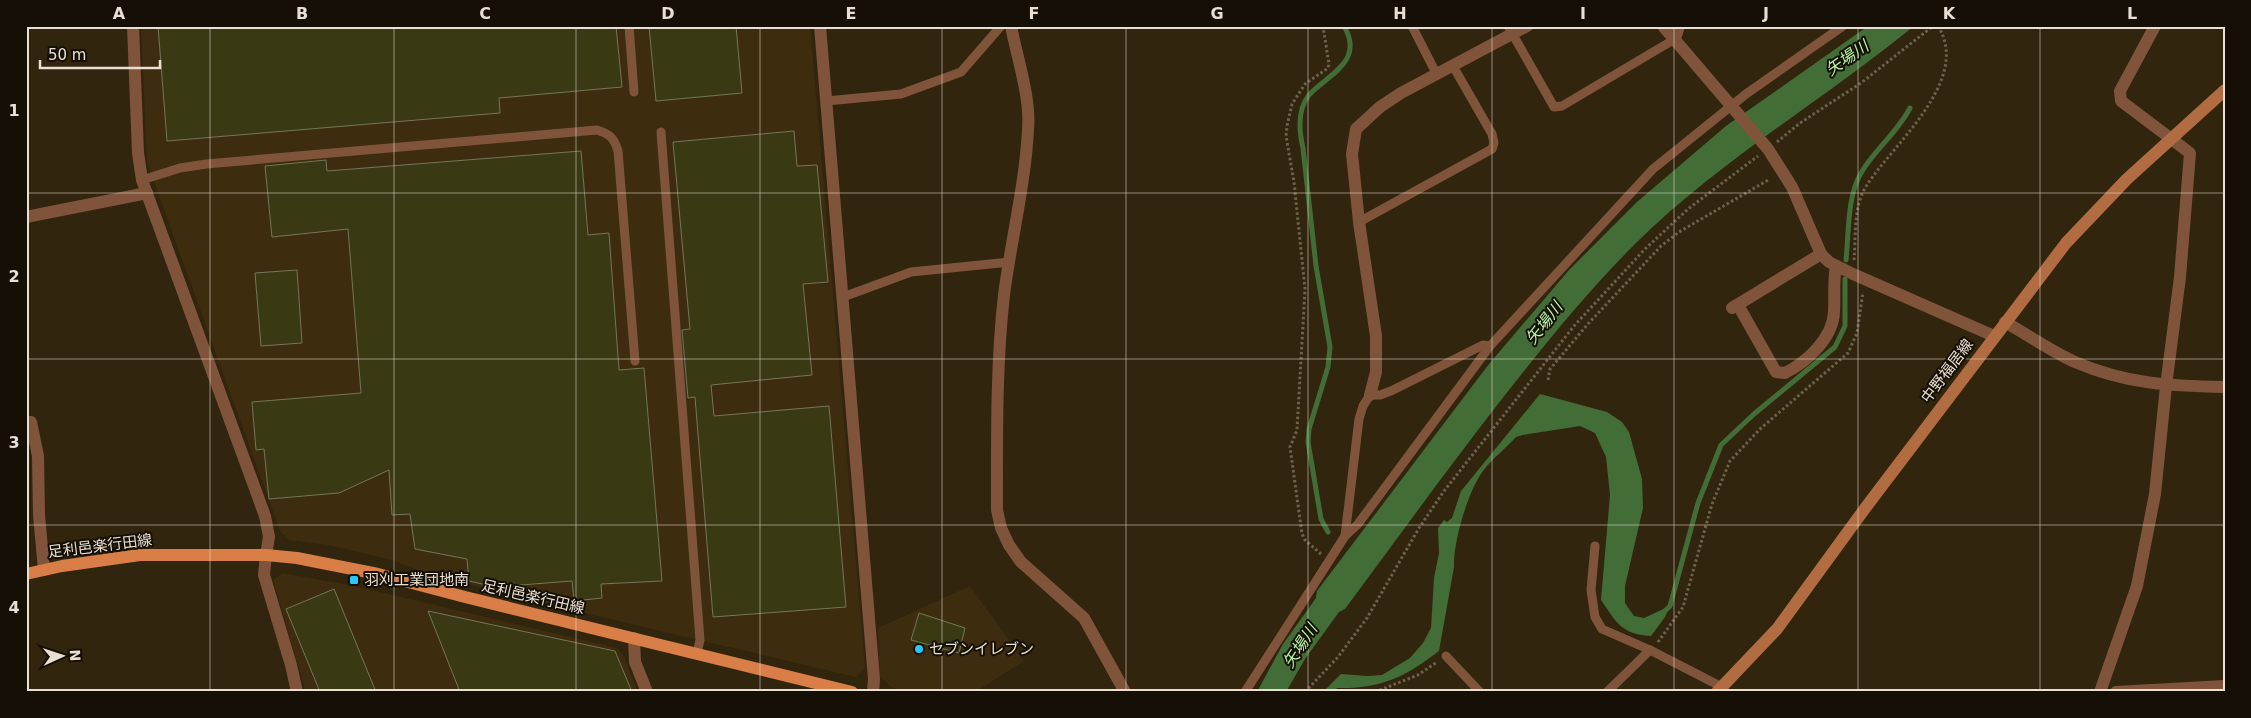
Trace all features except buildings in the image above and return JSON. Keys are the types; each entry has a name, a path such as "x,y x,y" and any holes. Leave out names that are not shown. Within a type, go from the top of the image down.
{"main road":[{"name":"中野福居線","path":"1720,689 1777,629 1994,336 2066,243 2127,179 2171,137 2225,90"},
{"name":"足利邑楽行田線","path":"26,574 140,555 266,555 297,558 378,574 464,597 852,692"}],"street":[{"path":"133,26 138,153 142,180 265,516 269,537 264,575 291,664 297,692"},
{"path":"820,26 874,679 873,692"},
{"path":"1011,26 1026,98 1029,130 1004,296 998,392 997,510 1001,528 1009,545 1021,562 1084,618 1125,692"},
{"path":"1370,395 1376,372 1376,336 1359,222 1352,154 1356,129 1380,107 1437,76 1510,30 1528,26"},
{"path":"1663,26 1734,106 1784,171 1821,254 1836,266 1994,336"},
{"path":"1675,39 1680,26"},
{"path":"2100,692 2137,586 2155,494 2180,277 2190,153 2121,101 2120,91 2155,26"},
{"path":"26,217 146,193"},
{"path":"1821,254 1735,306 1776,372 1785,373 1810,355 1832,326 1836,266"},
{"path":"2005,322 2074,361 2109,374 2166,386 2225,387"},
{"path":"31,422 38,456 39,515 44,570"},
{"path":"634,638 635,662 647,692"},
{"path":"2116,692 2225,686"}],"lane":[{"path":"629,26 634,92"},
{"path":"826,101 901,94 961,72 1001,26"},
{"path":"1412,26 1437,76"},
{"path":"1244,692 1345,536 1364,517 1490,346 1653,169 1842,26"},
{"path":"1510,30 1554,107 1562,106 1675,39"},
{"path":"1359,222 1492,149 1494,143 1492,134 1453,66"},
{"path":"142,180 180,168 206,164 597,130 608,133 614,140 618,151 635,361"},
{"path":"661,132 700,640 696,654"},
{"path":"843,297 911,272 1010,262"},
{"path":"1345,536 1359,419 1363,406 1370,395 1380,395 1391,391 1483,345 1490,346"},
{"path":"1595,546 1591,590 1595,618 1602,629 1650,650 1720,689"},
{"path":"1607,692 1650,650"},
{"path":"1446,656 1480,692"}],"path":[{"path":"1323,26 1330,64 1328,68 1305,84 1299,92 1292,104 1286,136 1294,182 1305,289 1297,430 1290,447 1302,534 1329,561"},
{"path":"1305,692 1338,657 1367,618 1419,528 1444,491 1574,326 1645,249 1688,209 1767,147 1806,118 1861,83 1933,26"},
{"path":"1853,274 1858,213 1867,184 1910,132 1940,83 1947,55 1945,42 1938,26"},
{"path":"1548,380 1550,369 1587,325 1660,246 1679,232 1784,171"},
{"path":"1650,650 1684,607 1712,504 1730,461 1760,429 1848,353 1857,333 1860,300 1866,279"},
{"path":"1375,692 1418,675 1446,656"}],"shaded area":[{"path":"141,26 810,26 865,668 856,677 559,607 425,573 392,560 328,545 289,540 280,531 147,162"},
{"path":"283,573 354,586 617,648 623,655 638,692 306,692 273,580"},
{"path":"970,586 1024,661 975,692 905,692 891,687 880,676 878,628"}],"water":[{"name":"矢場川","path":"1868,26 1914,26 1701,185 1635,244 1581,302 1498,404 1345,609 1339,612 1305,659 1286,692 1257,692 1283,644 1316,598 1317,591 1489,364 1569,270 1637,202 1726,126"},
{"path":"1540,394 1607,412 1622,422 1629,432 1642,479 1643,508 1625,586 1625,603 1634,616 1644,618 1670,606 1665,617 1651,636 1633,633 1626,630 1616,621 1601,600 1610,495 1606,457 1595,433 1580,426 1523,435 1516,437 1483,471 1472,491 1456,544 1454,567 1439,651 1415,668 1392,680 1380,684 1337,688 1333,692 1323,692 1341,674 1382,675 1410,658 1423,643 1431,628 1434,578 1439,553 1438,528 1444,520 1447,522 1452,518 1461,491"}],"waterway":[{"path":"1328,532 1321,519 1308,442 1309,429 1328,367 1330,347 1316,266 1300,121 1302,107 1309,95 1342,66 1347,58 1350,49 1349,38 1344,26"},
{"path":"1846,260 1848,226 1856,182 1867,164 1899,125 1910,108"},
{"path":"1665,611 1670,606 1698,503 1721,445 1754,414 1835,347 1845,326 1845,279"}],"place":[{"name":"羽刈工業団地南","path":"354,580"},
{"name":"セブンイレブン","path":"919,649"}]}
